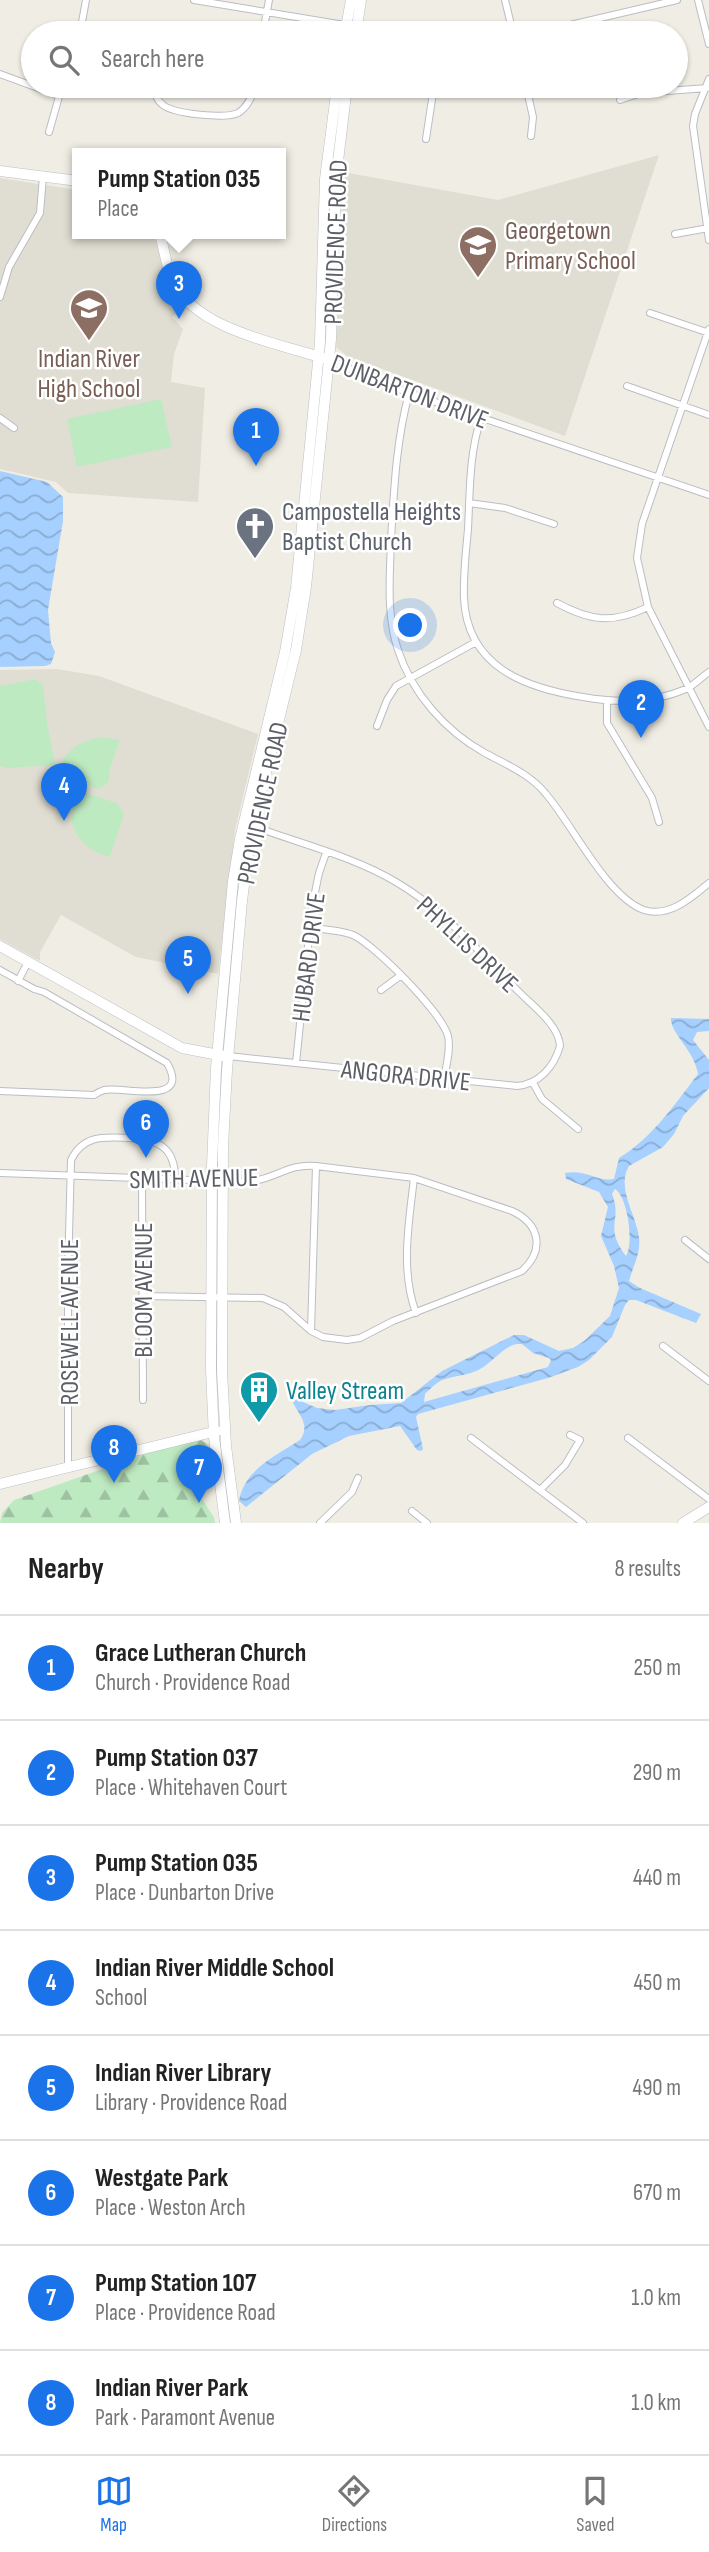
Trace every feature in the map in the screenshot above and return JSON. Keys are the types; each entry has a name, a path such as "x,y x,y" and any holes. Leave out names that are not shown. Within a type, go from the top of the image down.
{"main road":[{"path":"351,0 351,21"},
{"path":"354,21 361,0"},
{"name":"PROVIDENCE ROAD","path":"223,1056 253,826 300,629 324,358 325,179 335,98"},
{"name":"PROVIDENCE ROAD","path":"225,1523 219,1431 217,1183 233,881 243,819 280,675 291,620 333,306 335,178 345,98"},
{"path":"0,171 72,180"},
{"name":"DUNBARTON DRIVE","path":"162,239 173,282 197,311 217,324 324,358"},
{"path":"0,946 172,1044 193,1052 223,1056"},
{"path":"0,1484 219,1431"},
{"name":"PROVIDENCE ROAD","path":"219,1431 236,1523"},
{"path":"683,1523 709,1507"}],"street":[{"path":"82,21 86,0"},
{"path":"194,0 307,21"},
{"path":"265,21 269,0"},
{"path":"505,0 510,21"},
{"path":"587,21 677,0"},
{"path":"698,0 709,44"},
{"path":"0,74 21,82"},
{"path":"709,79 693,126 709,240"},
{"path":"688,89 707,88"},
{"path":"49,132 56,98"},
{"path":"158,98 166,107 175,111 227,116 244,108 249,98"},
{"path":"426,139 432,98"},
{"path":"529,98 533,117 531,136"},
{"path":"620,100 626,98"},
{"path":"0,298 9,267 40,214 43,176"},
{"path":"675,234 708,228"},
{"path":"650,313 709,332 642,523 637,549 640,578 648,607 709,727"},
{"name":"DUNBARTON DRIVE","path":"324,358 409,393 709,495"},
{"path":"627,386 709,415"},
{"path":"409,393 401,422 395,465 389,604 398,651 410,678 434,711 460,737 525,775 541,788 610,883 629,903 650,911 667,910 684,902 709,883"},
{"path":"0,418 14,428"},
{"path":"481,418 472,452 464,600 470,629 476,642 514,679 550,691 607,701 634,701 689,687 709,672"},
{"path":"469,503 505,508 554,523"},
{"path":"556,603 587,617 603,619 632,615 648,607"},
{"path":"377,726 387,700 396,686 476,642"},
{"path":"607,701 607,723 652,799 659,822"},
{"name":"PHYLLIS DRIVE","path":"243,819 253,826 365,867 395,881 441,914 555,1030 560,1041 559,1051 550,1066 533,1083"},
{"name":"HUBARD DRIVE","path":"296,1063 314,891 326,853"},
{"path":"311,928 352,934 376,950 429,1004 445,1028 449,1045 444,1079"},
{"path":"18,981 28,962"},
{"path":"0,971 44,992 167,1063 172,1071 168,1088 157,1092 105,1090 94,1095 0,1091"},
{"path":"381,990 400,976"},
{"name":"ANGORA DRIVE","path":"223,1056 509,1086 533,1083"},
{"path":"533,1083 542,1099 578,1129"},
{"name":"ROSEWELL AVENUE","path":"68,1466 70,1168 75,1152 86,1141 102,1137 158,1142 171,1158 175,1181"},
{"name":"SMITH AVENUE","path":"0,1173 217,1183 262,1181 300,1165 316,1166 414,1178 512,1211 531,1224 536,1236 536,1252 522,1271 416,1313"},
{"path":"312,1331 316,1166"},
{"path":"143,1296 263,1298 275,1302 323,1337 347,1340 360,1338 416,1313 410,1298 407,1272 408,1228 414,1178"},
{"name":"BLOOM AVENUE","path":"142,1180 143,1400"},
{"path":"685,1240 709,1259"},
{"path":"663,1346 709,1381"},
{"path":"540,1490 565,1465 580,1440 570,1435"},
{"path":"628,1437 709,1499"},
{"path":"471,1438 583,1523"},
{"path":"320,1523 352,1492 358,1478"},
{"path":"412,1511 427,1523"}],"shaded area":[{"name":"Georgetown Primary School","path":"659,155 565,436 347,356 336,347 343,172 498,200"},
{"name":"Indian River High School","path":"0,178 72,189 72,239 155,239 169,288 184,307 172,317 183,329 174,354 171,382 205,388 198,502 68,493 56,482 0,469"},
{"path":"57,669 99,676 258,734 235,830 218,974 136,957 61,915 40,952 40,961 0,939 0,670"}],"green space":[{"path":"161,399 172,447 77,467 67,419"},
{"path":"35,679 43,685 55,765 7,768 0,766 0,686"},
{"path":"102,737 120,740 107,784 97,789 59,771 65,757 75,747"},
{"path":"76,790 117,803 124,814 110,857 89,847 76,832 71,813"},
{"path":"185,1440 201,1440 213,1448 216,1462 198,1473 199,1495 214,1517 215,1523 0,1523 2,1513 14,1500"}],"water":[{"path":"0,471 47,482 63,497 63,521 48,610 51,643 55,652 51,664 45,666 0,667"},
{"path":"671,1018 709,1019 709,1031 697,1032 693,1040 709,1060 709,1088 683,1116 674,1134 663,1147 629,1166 626,1192 639,1243 629,1281 701,1314 696,1323 636,1300 629,1300 612,1337 578,1367 418,1414 416,1417 423,1449 421,1451 417,1450 400,1426 349,1436 312,1454 246,1507 239,1501 242,1490 254,1472 300,1440 303,1435 303,1422 293,1403 296,1399 317,1408 335,1410 401,1403 442,1371 514,1335 524,1335 559,1351 573,1348 584,1341 610,1316 619,1288 614,1266 601,1236 608,1207 599,1192 566,1179 565,1173 614,1179 619,1158 653,1130 698,1074","holes":["615,1189 623,1201 628,1221 629,1242 626,1256 619,1246 614,1230 616,1211 612,1194","517,1344 549,1358 551,1360 548,1367 424,1402 425,1394 440,1381 475,1371"]}],"place":[{"name":"Georgetown Primary School","path":"478,279"},
{"name":"Pump Station 035","path":"179,319"},
{"name":"Indian River High School","path":"89,342"},
{"name":"Grace Lutheran Church","path":"256,466"},
{"name":"Campostella Heights Baptist Church","path":"255,560"},
{"name":"Pump Station 037","path":"641,738"},
{"name":"Indian River Middle School","path":"64,821"},
{"name":"Indian River Library","path":"188,994"},
{"name":"Westgate Park","path":"146,1158"},
{"name":"Valley Stream","path":"259,1424"},
{"name":"Indian River Park","path":"114,1483"},
{"name":"Pump Station 107","path":"199,1503"}]}
